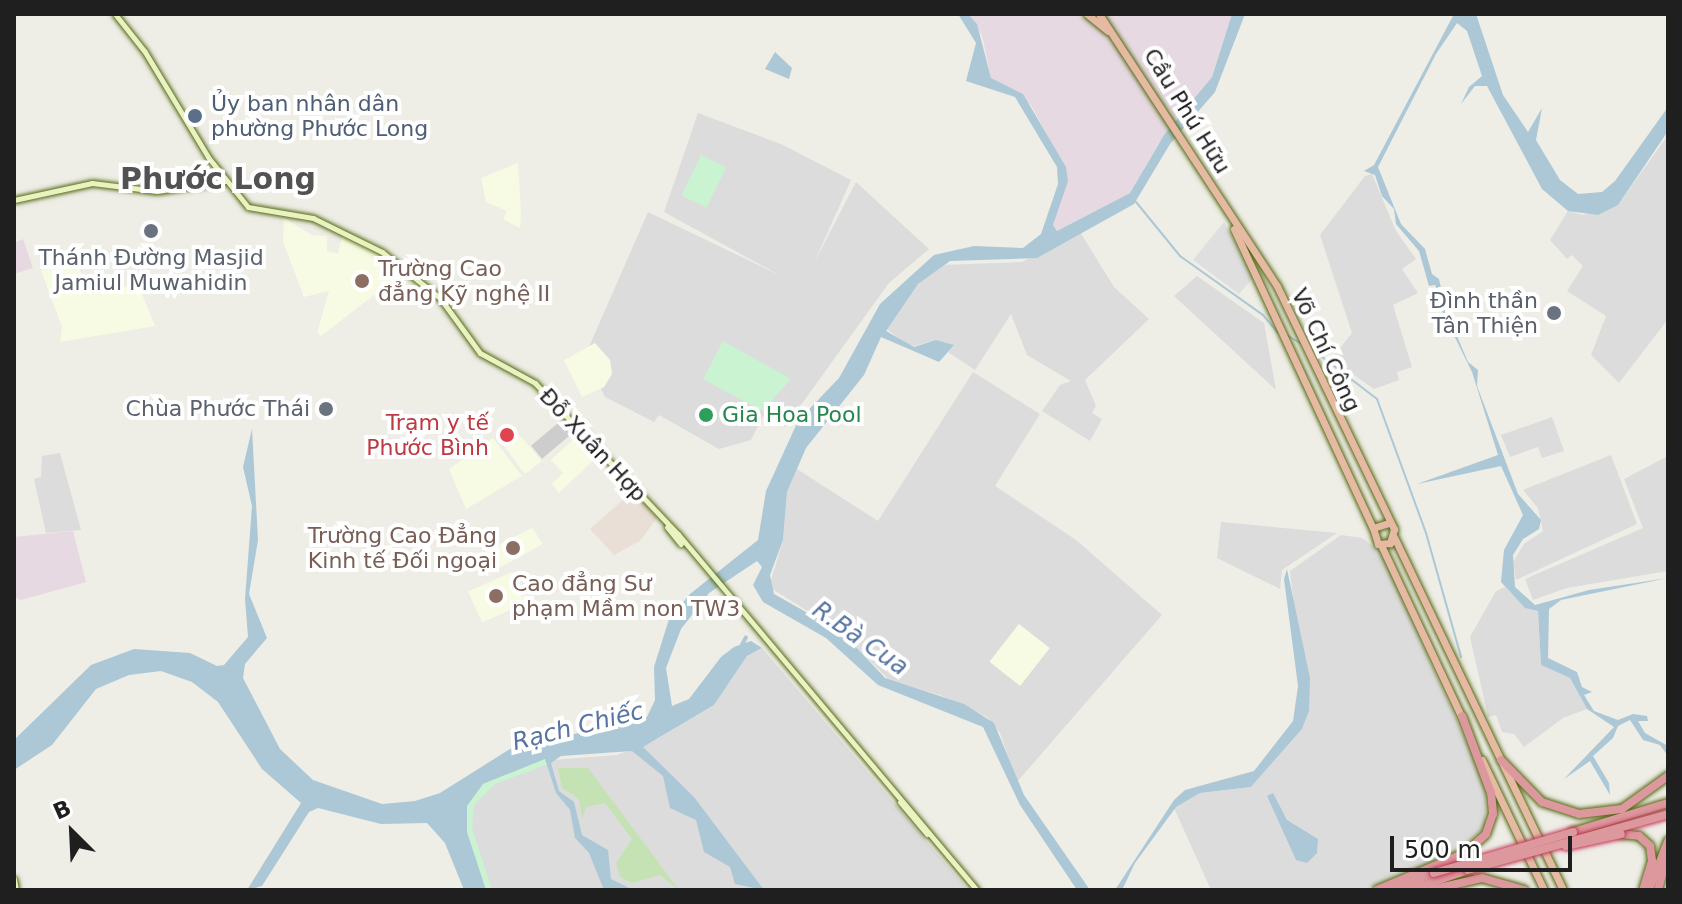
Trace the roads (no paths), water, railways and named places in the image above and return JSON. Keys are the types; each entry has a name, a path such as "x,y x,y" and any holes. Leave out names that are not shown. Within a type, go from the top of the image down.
{"highway":[{"path":"1087,14 1109,30"},
{"path":"1099,15 1109,30"},
{"name":"Cầu Phú Hữu","path":"1109,30 1122,45 1219,199"},
{"name":"Võ Chí Công","path":"1219,199 1371,525 1373,539 1382,548"},
{"name":"Võ Chí Công","path":"1219,199 1270,274 1396,541"},
{"path":"1314,401 1328,394"},
{"path":"1371,525 1386,519"},
{"path":"1544,890 1382,548 1396,541 1562,890"},
{"path":"1377,890 1465,853 1486,834 1493,814 1491,793 1462,716"},
{"path":"1501,760 1542,802 1579,814 1622,809 1668,776"},
{"path":"1389,890 1668,805"},
{"path":"1468,870 1668,814"},
{"path":"1409,890 1436,876 1621,834 1639,836 1650,846 1652,861 1643,890"},
{"path":"1649,890 1668,841"},
{"path":"1660,890 1668,855"},
{"path":"1660,890 1668,875"},
{"path":"1430,890 1473,878 1506,882 1520,888"}],"main road":[{"name":"Đỗ Xuân Hợp","path":"115,14 145,52 225,181 250,208 295,213 339,227 409,271 440,298 480,353 535,383 693,554 975,890"},
{"path":"14,200 92,183 148,191 225,181"},
{"path":"14,879 16,890"}],"water":[{"name":"Rạch Chiếc","path":"958,14 968,14 977,24 991,78 1023,94 1066,167 1068,181 1053,225 1057,231 1130,193 1164,135 1212,77 1232,14 1245,14 1215,92 1170,144 1134,204 1037,258 950,261 918,284 886,331 914,347 936,340 954,345 939,362 881,337 864,375 806,448 787,492 783,540 770,575 774,594 843,633 885,678 964,704 994,723 1024,795 1090,890 1077,890 1020,805 983,727 878,685 826,638 763,602 753,585 762,567 757,561 709,593 681,629 666,668 672,706 689,699 721,657 734,647 751,641 762,648 747,656 714,705 643,747 694,797 764,890 735,884 730,867 704,852 696,820 670,808 663,776 632,751 561,756 551,763 559,791 574,802 582,835 608,850 611,879 633,890 604,890 589,853 575,838 570,810 556,793 545,759 483,784 467,806 467,832 486,890 464,890 445,843 427,823 381,824 318,808 309,812 262,886 247,890 301,803 262,769 218,702 192,682 161,671 129,675 96,689 52,745 14,770 14,740 91,665 134,649 190,653 217,666 224,665 248,637 245,599 252,506 243,467 252,429 258,540 249,594 267,638 245,664 243,678 280,749 313,780 382,804 415,801 440,793 510,749 647,717 655,700 654,667 669,619 690,594 758,540 766,491 798,421 839,378 880,304 934,255 974,246 1023,248 1041,234 1058,184 1057,167 1015,97 966,81 976,43"},
{"path":"1454,14 1476,14 1503,95 1528,132 1542,108 1536,140 1560,180 1578,194 1602,192 1615,181 1668,107 1668,131 1618,205 1598,215 1568,211 1542,189 1487,86 1475,86 1461,104 1469,87 1482,76 1467,31 1457,23 1436,54 1378,167 1401,224 1425,249 1432,274 1439,279 1446,310 1468,362 1478,370 1477,386 1518,494 1541,520 1539,529 1523,539 1513,555 1515,587 1535,605 1589,590 1668,578 1561,600 1549,609 1548,658 1577,672 1582,687 1592,692 1584,695 1594,711 1618,720 1633,714 1647,716 1648,721 1638,721 1645,733 1668,746 1668,756 1660,745 1643,740 1630,720 1618,726 1613,738 1593,756 1609,783 1610,795 1590,761 1564,779 1614,727 1587,709 1570,678 1541,665 1538,611 1525,608 1501,582 1504,550 1523,515 1501,466 1417,484 1498,455 1472,372 1442,311 1443,301 1435,285 1429,286 1419,251 1396,224 1394,209 1382,196 1375,175 1364,171 1374,165"},
{"path":"775,52 792,68 789,79 765,69"},
{"path":"1287,569 1310,678 1309,711 1302,729 1251,787 1200,793 1176,807 1135,863 1122,890 1115,890 1174,800 1185,790 1254,771 1293,721 1298,686 1284,579"},
{"path":"1273,793 1287,820 1318,839 1317,853 1307,863 1296,860 1267,796"}],"waterway":[{"path":"1136,202 1180,256 1263,315 1278,333"},
{"path":"1288,336 1300,343"},
{"path":"1313,350 1377,399 1426,533 1461,657"},
{"path":"740,649 746,637"}],"place":[{"name":"Ủy ban nhân dân phường Phước Long","path":"195,116"},
{"name":"Thánh Đường Masjid Jamiul Muwahidin","path":"151,231"},
{"name":"Trường Cao đẳng Kỹ nghệ II","path":"362,281"},
{"name":"Đình thần Tân Thiện","path":"1554,313"},
{"name":"Chùa Phước Thái","path":"326,409"},
{"name":"Gia Hoa Pool","path":"706,415"},
{"name":"Trạm y tế Phước Bình","path":"507,435"},
{"name":"Trường Cao Đẳng Kinh tế Đối ngoại","path":"513,548"},
{"name":"Cao đẳng Sư phạm Mầm non TW3","path":"496,596"}],"district":[{"name":"Phước Long","path":"218,179"}],"water label":[{"name":"R.Bà Cua","path":"860,639"}]}
